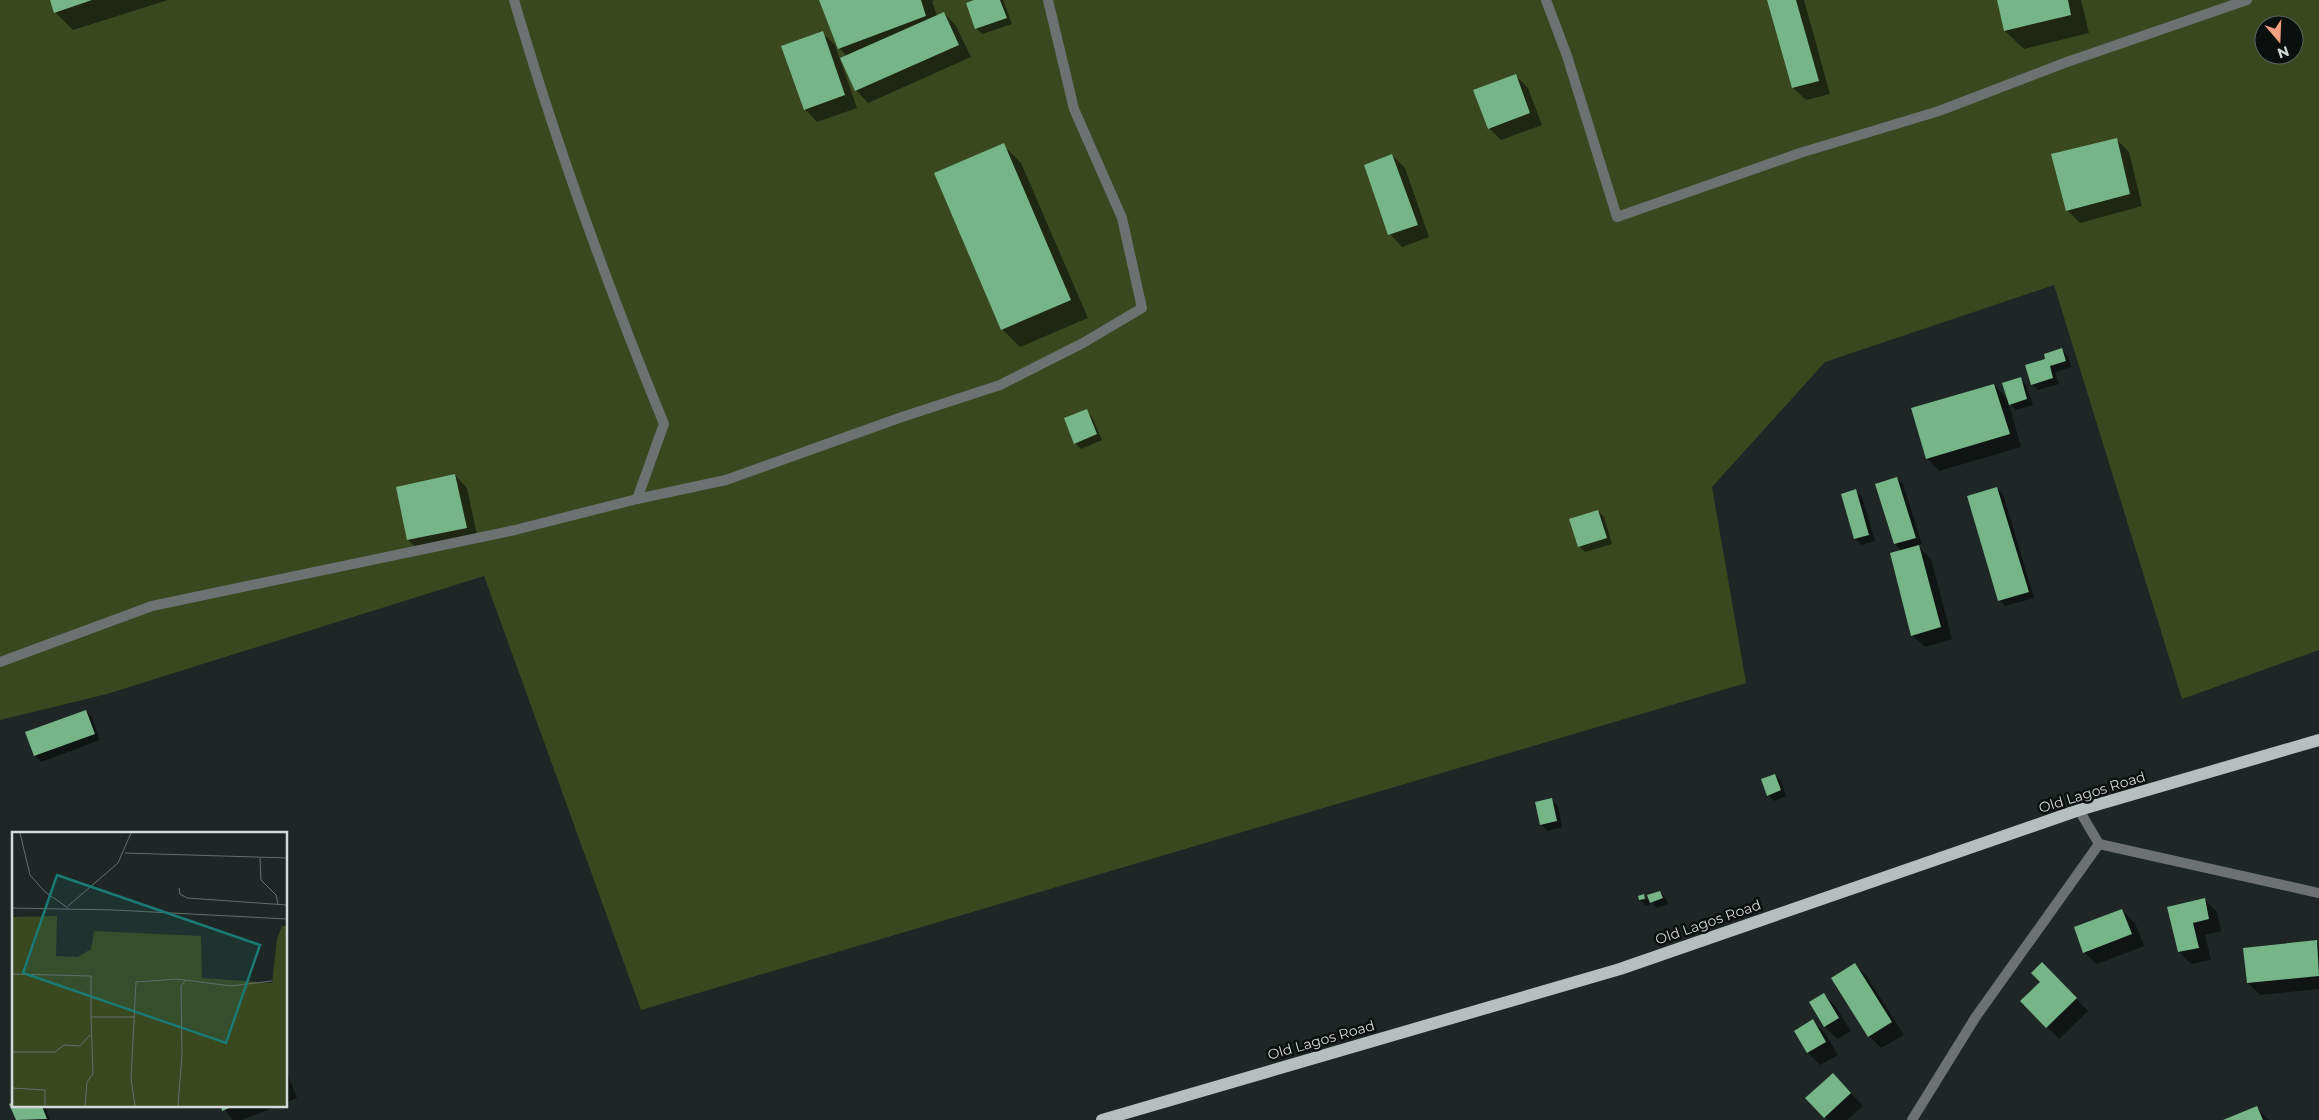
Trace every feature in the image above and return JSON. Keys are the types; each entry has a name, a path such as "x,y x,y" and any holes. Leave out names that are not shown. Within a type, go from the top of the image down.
{"main road":[{"name":"Old Lagos Road","path":"1102,1120 1620,969 2080,810 2319,740"}],"street":[{"path":"514,0 534,70 617,309 664,424 637,500"},
{"path":"0,662 152,606 515,530 726,480 902,416 1000,386 1083,343 1142,308 1122,218 1074,109 1048,0"},
{"path":"1546,0 1566,56 1617,218 1800,153 1939,111 2067,62 2247,0"},
{"path":"2080,810 2099,844 2319,893"},
{"path":"1912,1120 1975,1018 2099,844"}],"green space":[{"path":"0,0 2319,0 2319,650 2182,699 2054,285 1825,362 1712,487 1746,683 641,1010 484,576 107,694 0,720"}],"building":[{"path":"50,0 92,0 54,13"},
{"path":"819,0 921,0 926,16 838,49"},
{"path":"974,0 1000,0 1007,18 975,29 966,3"},
{"path":"1767,0 1796,0 1819,81 1792,88"},
{"path":"1997,0 2068,0 2071,15 2004,31"},
{"path":"944,12 959,45 855,91 840,58"},
{"path":"823,31 845,95 804,110 781,46"},
{"path":"1516,74 1530,113 1488,129 1473,90"},
{"path":"2117,138 2130,194 2066,211 2051,154"},
{"path":"1004,143 1071,300 1001,330 934,173"},
{"path":"1392,154 1418,225 1388,235 1364,165"},
{"path":"2062,348 2066,361 2050,366 2053,378 2031,385 2025,365 2045,359 2044,354"},
{"path":"2021,377 2027,399 2009,405 2002,383"},
{"path":"1994,384 2010,434 1926,459 1911,408"},
{"path":"1087,409 1097,434 1074,444 1064,418"},
{"path":"455,474 467,528 407,540 396,487"},
{"path":"1897,477 1916,538 1894,544 1875,484"},
{"path":"1997,487 2029,592 1998,601 1967,496"},
{"path":"1856,489 1869,535 1854,539 1841,494"},
{"path":"1598,510 1607,538 1578,547 1569,519"},
{"path":"1919,545 1941,627 1911,636 1890,553"},
{"path":"86,710 95,734 34,756 25,732"},
{"path":"1775,774 1781,790 1767,796 1761,779"},
{"path":"1552,798 1557,821 1540,825 1535,802"},
{"path":"1660,891 1663,898 1650,903 1647,895"},
{"path":"1644,894 1645,899 1639,900 1638,896"},
{"path":"2205,898 2209,919 2193,923 2199,948 2178,952 2167,907"},
{"path":"2122,909 2132,934 2083,953 2074,927"},
{"path":"2317,940 2319,976 2247,983 2243,948"},
{"path":"2042,962 2077,998 2046,1028 2020,1001 2040,982 2031,973"},
{"path":"1855,963 1892,1022 1868,1037 1831,978"},
{"path":"1824,993 1839,1018 1824,1027 1809,1002"},
{"path":"1813,1019 1826,1042 1807,1053 1794,1031"},
{"path":"1833,1073 1851,1093 1824,1118 1805,1098"},
{"path":"12,1103 12,1108 43,1108 47,1119 16,1120 9,1104"},
{"path":"2257,1106 2263,1120 2223,1120"}]}
